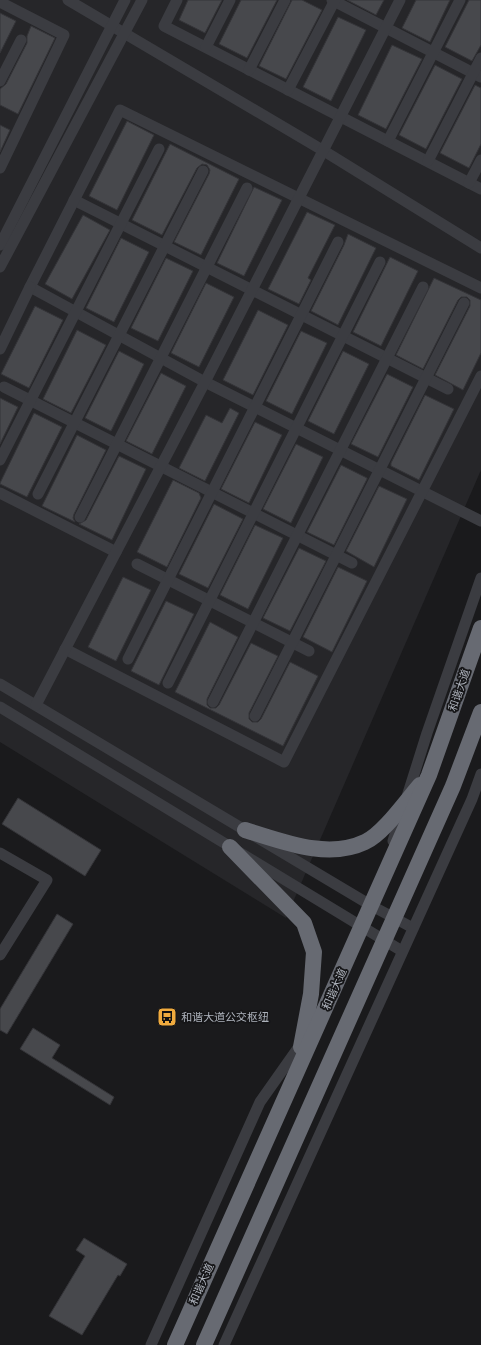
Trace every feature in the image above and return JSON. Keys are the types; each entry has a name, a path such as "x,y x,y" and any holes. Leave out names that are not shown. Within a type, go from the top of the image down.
{"highway":[{"name":"和谐大道","path":"175,1345 297,1070 372,906 429,775 481,628"},
{"path":"204,1345 453,786 481,712"},
{"path":"246,830 303,847 342,849 366,842 385,825 429,775"},
{"path":"230,847 304,923 314,952 311,994 297,1070"}],"street":[{"path":"68,0 324,151 481,248"},
{"path":"0,245 3,230 125,0"},
{"path":"0,267 142,0"},
{"path":"177,0 164,26 481,189"},
{"path":"206,47 230,0"},
{"path":"249,70 285,0"},
{"path":"288,90 334,0 477,75"},
{"path":"36,705 205,382 400,0"},
{"path":"388,141 460,0"},
{"path":"0,2 64,35 0,168"},
{"path":"0,81 21,40"},
{"path":"428,161 477,75 481,58"},
{"path":"0,350 30,287 120,110 481,288"},
{"path":"0,460 159,149"},
{"path":"469,183 481,160"},
{"path":"38,494 203,171"},
{"path":"80,517 247,188"},
{"path":"74,200 448,389"},
{"path":"128,659 338,242"},
{"path":"168,683 380,262"},
{"path":"30,287 205,382 481,521"},
{"path":"212,702 423,287"},
{"path":"255,716 464,303"},
{"path":"65,649 284,762 481,376"},
{"path":"4,387 352,563"},
{"path":"0,493 116,552"},
{"path":"137,564 309,651"},
{"path":"372,906 429,726 481,578"},
{"path":"0,684 372,906 413,928"},
{"path":"0,707 402,951"},
{"path":"224,1345 472,799 481,774"},
{"path":"0,853 47,880 0,955"},
{"path":"151,1345 260,1102 302,1041 362,927"}],"shaded area":[{"path":"0,0 481,0 481,470 286,918 0,742"}],"building":[{"path":"188,0 222,0 205,33 179,20"},
{"path":"241,0 277,0 247,58 219,44"},
{"path":"292,0 302,0 322,10 286,79 259,66"},
{"path":"347,0 384,0 376,15"},
{"path":"416,0 450,0 430,42 402,28"},
{"path":"469,0 481,0 481,45 472,61 445,47"},
{"path":"0,13 16,21 0,53"},
{"path":"338,17 366,30 331,101 303,87"},
{"path":"31,26 55,38 18,114 0,105 0,89 6,84 27,43 27,36"},
{"path":"392,45 422,59 386,129 358,115"},
{"path":"435,65 462,79 426,149 399,135"},
{"path":"475,85 481,88 481,144 469,168 440,153"},
{"path":"127,121 154,135 117,210 89,196"},
{"path":"0,125 10,130 0,152"},
{"path":"170,144 239,179 201,255 174,242 209,174 210,170 207,165 202,164 197,168 162,235 132,220"},
{"path":"254,187 282,200 244,276 217,263"},
{"path":"307,212 335,225 308,278 311,280 299,304 268,289"},
{"path":"83,215 110,230 72,299 45,284"},
{"path":"348,234 376,248 338,325 311,311"},
{"path":"121,238 149,252 114,322 86,308"},
{"path":"390,257 418,271 381,346 353,332"},
{"path":"166,258 193,271 158,341 131,328"},
{"path":"434,278 481,300 481,353 463,390 435,375 470,306 470,300 467,297 461,297 458,300 423,369 396,355"},
{"path":"206,283 234,297 199,367 171,353"},
{"path":"35,306 63,320 29,388 1,374"},
{"path":"258,310 288,325 253,395 223,380"},
{"path":"77,330 106,345 71,413 43,399"},
{"path":"301,331 327,343 292,414 266,401"},
{"path":"119,351 144,364 111,431 85,418"},
{"path":"343,351 369,364 334,434 308,421"},
{"path":"161,373 186,386 152,454 126,441"},
{"path":"387,374 413,387 378,457 351,444"},
{"path":"425,395 454,409 419,480 391,466 391,463"},
{"path":"0,398 18,407 0,444"},
{"path":"230,408 239,413 205,481 179,468 206,415 222,423"},
{"path":"34,413 62,427 27,497 0,483"},
{"path":"255,422 282,435 249,503 221,489"},
{"path":"77,435 106,450 74,514 73,518 75,522 42,506"},
{"path":"296,444 323,457 291,523 263,509"},
{"path":"119,456 146,469 112,540 79,524 86,520"},
{"path":"341,465 367,479 334,545 307,532"},
{"path":"173,480 199,493 201,498 167,567 137,552"},
{"path":"379,486 407,499 374,567 346,551"},
{"path":"214,504 243,519 208,588 179,574"},
{"path":"255,525 283,538 248,609 220,595"},
{"path":"299,548 326,561 290,631 263,618"},
{"path":"338,567 367,581 332,652 303,637"},
{"path":"123,577 151,590 116,661 88,647"},
{"path":"166,601 194,614 159,685 131,671"},
{"path":"210,622 238,637 207,699 207,705 210,708 216,708 219,705 251,643 278,656 249,713 249,719 252,722 258,722 261,719 290,662 318,676 283,746 175,692"},
{"path":"18,798 101,850 85,876 2,824"},
{"path":"57,914 73,924 7,1034 0,1030 0,1009"},
{"path":"33,1028 60,1045 52,1058 114,1097 110,1105 20,1049"},
{"path":"84,1238 127,1264 120,1276 118,1275 82,1335 49,1316 85,1256 76,1250"}],"place":[{"name":"和谐大道公交枢纽","path":"167,1017"}]}
